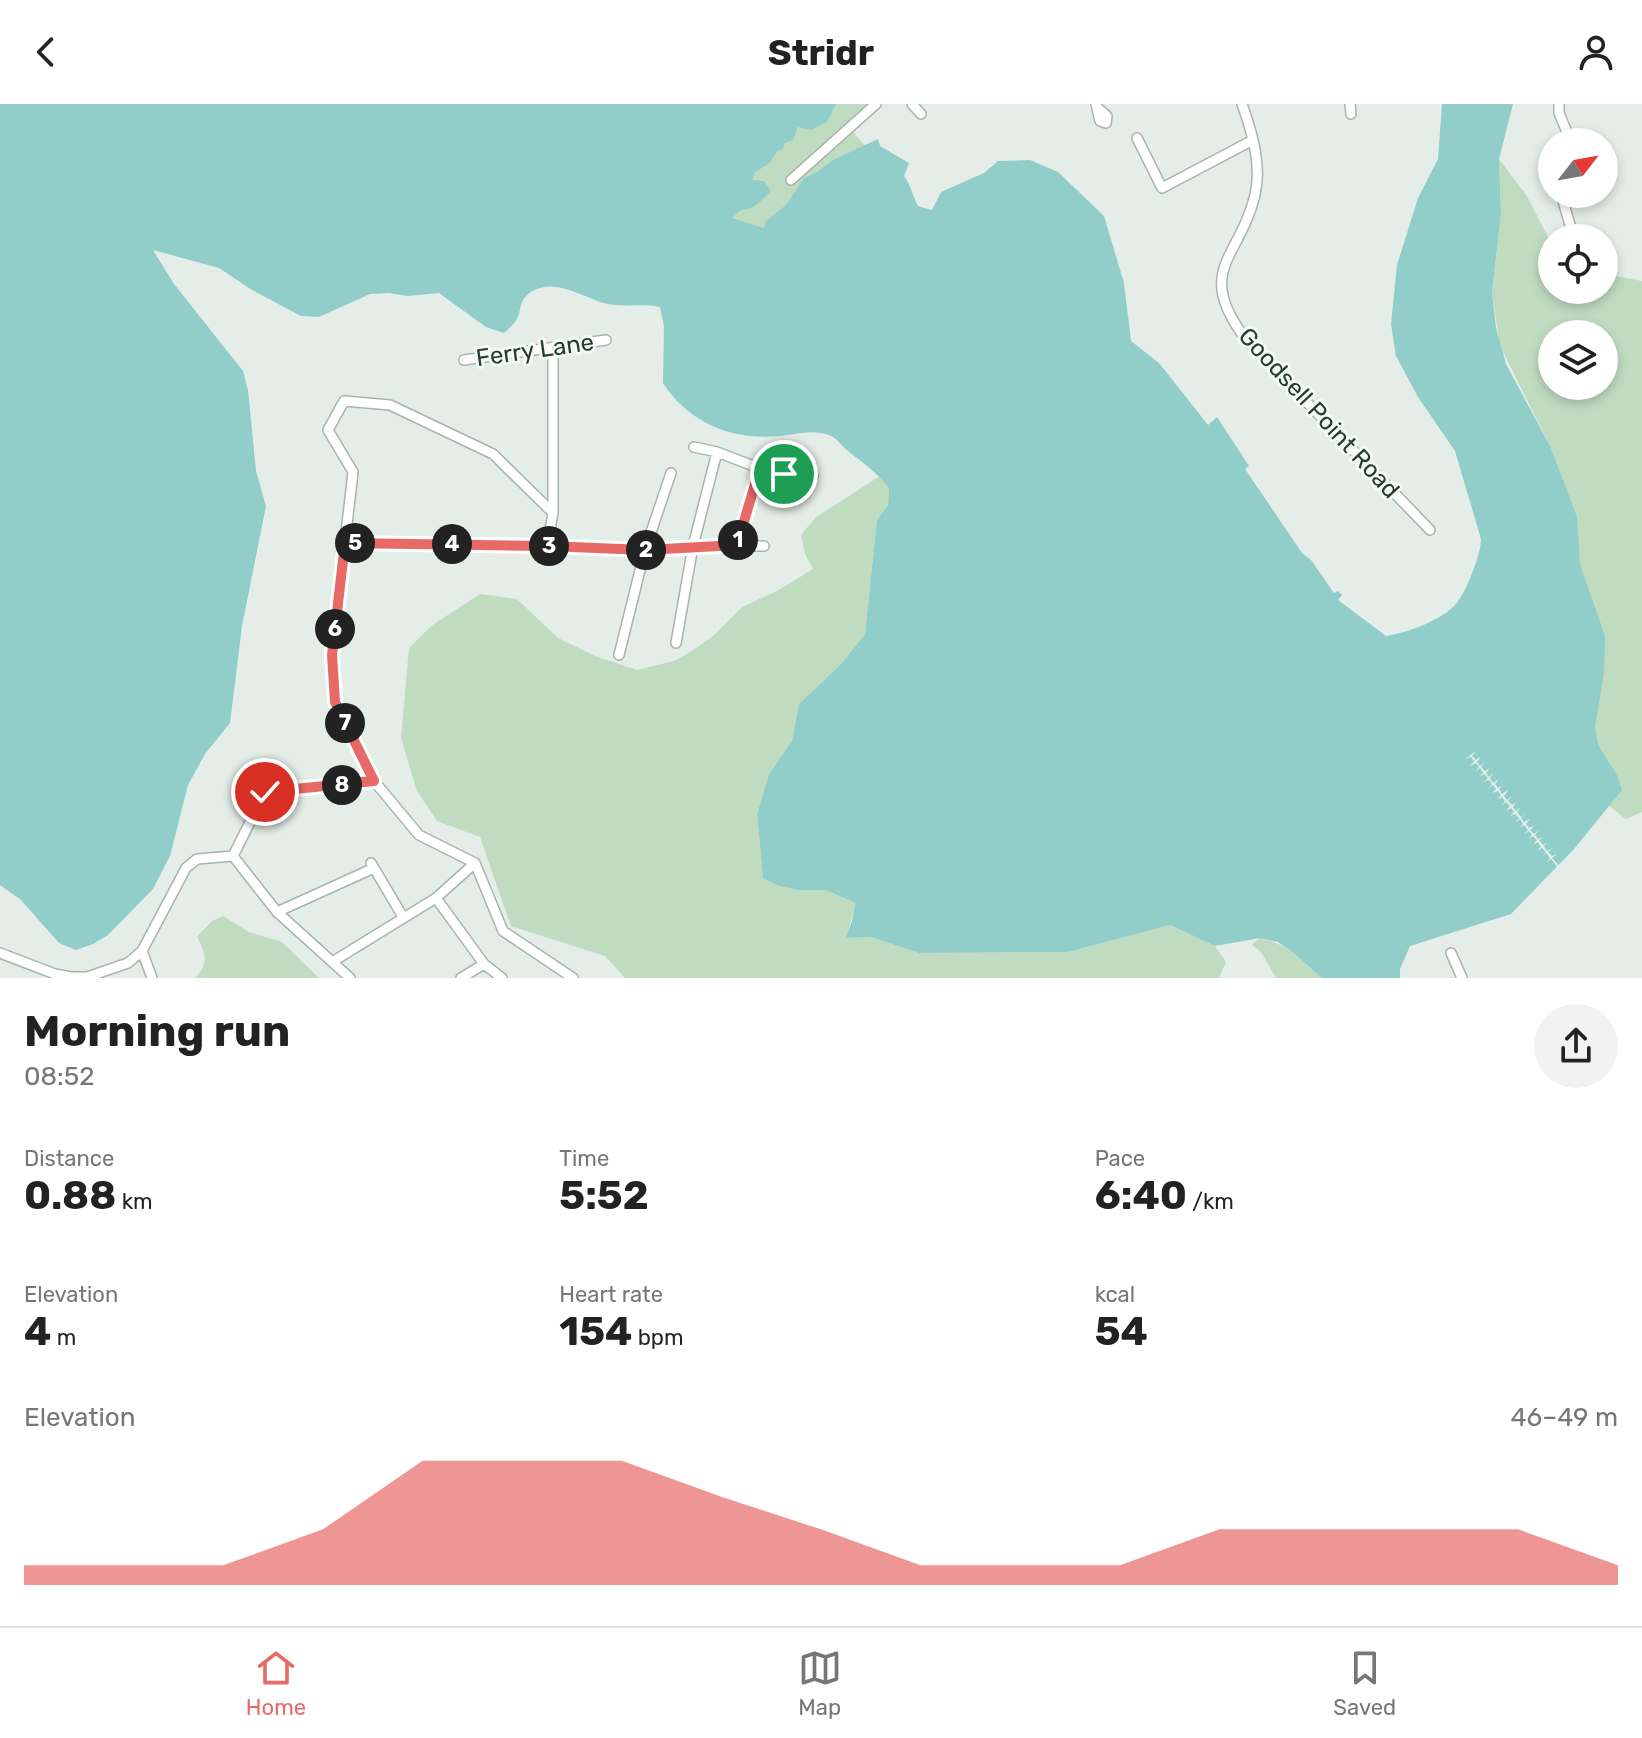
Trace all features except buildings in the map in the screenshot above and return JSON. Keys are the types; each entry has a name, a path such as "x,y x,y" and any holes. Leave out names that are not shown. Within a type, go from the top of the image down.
{"street":[{"path":"791,180 876,104"},
{"path":"912,104 921,114"},
{"name":"Goodsell Point Road","path":"1242,104 1253,140 1255,192 1221,274 1229,312 1245,338 1430,530"},
{"path":"1559,104 1565,128"},
{"path":"1137,138 1162,188 1253,140"},
{"name":"Ferry Lane","path":"464,360 606,340"},
{"path":"547,546 553,513 553,347"},
{"path":"553,513 493,454 390,405 344,401 328,430 353,472 332,655 335,702 374,781 419,835 475,863 503,931 573,978"},
{"path":"694,447 717,452 759,468 759,471"},
{"path":"676,643 693,546 717,452"},
{"path":"759,471 813,476"},
{"path":"737,545 759,471"},
{"path":"619,655 645,550 671,473"},
{"path":"345,543 645,550 764,546"},
{"path":"233,856 265,792 374,781"},
{"path":"233,856 277,912 350,978"},
{"path":"0,953 55,974 87,977 128,963 142,951 186,868 197,859 233,856"},
{"path":"332,962 436,898 475,863"},
{"path":"277,912 373,866 403,917"},
{"path":"436,898 484,964 502,978"},
{"path":"142,951 152,978"},
{"path":"1451,953 1462,978"},
{"path":"461,978 484,964"}],"green space":[{"path":"830,104 868,104 827,142 835,149 853,132 870,151 795,200 769,220 764,228 731,219 748,176 779,138"},
{"path":"1499,159 1527,196 1541,224 1538,224 1538,304 1618,304 1618,277 1642,281 1642,812 1626,819 1609,806 1618,794 1585,745 1599,620 1580,564 1550,446 1500,346 1492,292 1501,214"},
{"path":"880,476 889,487 888,505 877,520 865,634 841,664 799,704 792,741 769,774 757,814 763,878 798,890 826,890 855,903 847,938 871,937 919,953 1068,952 1170,925 1215,946 1226,962 1219,978 625,978 605,956 511,926 480,837 437,821 417,791 401,738 409,648 431,626 480,594 517,599 558,638 595,656 637,670 674,661 713,636 742,607 777,591 813,569 805,554 801,535 816,517"},
{"path":"223,916 249,932 282,942 319,978 195,978 205,958 197,937 212,921"},
{"path":"1260,938 1294,953 1322,978 1276,978 1261,952 1252,945"}],"water":[{"path":"0,104 836,104 827,122 811,130 798,127 793,140 777,151 769,164 755,172 752,180 764,181 771,191 758,204 741,210 732,218 764,228 766,221 786,205 804,178 833,160 878,139 880,146 909,163 904,176 916,202 918,206 932,210 941,192 984,173 998,161 1030,160 1058,172 1104,216 1124,283 1131,341 1159,363 1208,425 1217,417 1249,466 1245,469 1302,553 1311,560 1334,593 1338,591 1342,595 1338,600 1386,636 1424,625 1456,604 1472,573 1481,539 1455,451 1418,397 1396,356 1391,324 1397,265 1418,198 1438,159 1442,104 1513,104 1499,159 1501,214 1492,292 1496,328 1506,364 1550,446 1577,517 1580,564 1605,636 1604,673 1595,727 1598,745 1617,775 1622,790 1574,849 1511,914 1410,946 1400,969 1400,978 1322,978 1278,942 1260,938 1215,946 1170,925 1068,952 919,953 871,937 846,938 855,903 826,890 798,890 763,878 757,814 769,774 792,741 799,704 841,664 865,634 877,520 888,505 889,488 880,477 829,435 811,432 762,437 745,435 713,426 686,409 663,383 664,326 660,307 611,304 568,289 549,286 527,295 516,321 504,333 486,327 439,293 407,296 370,294 319,317 301,316 219,268 153,250 174,284 243,371 248,390 256,471 266,506 242,626 230,723 205,754 188,785 170,856 153,889 108,935 76,950 59,943 21,900 0,885"}],"pier":[{"path":"1476,751 1472,756 1476,760 1481,756 1477,762 1480,766 1485,762 1481,767 1485,771 1490,768 1486,773 1489,777 1494,773 1490,778 1493,783 1499,779 1495,784 1498,788 1503,785 1499,789 1502,794 1508,790 1504,796 1507,800 1512,796 1508,801 1512,805 1516,802 1513,807 1516,811 1521,807 1517,812 1521,817 1525,813 1521,818 1524,822 1530,819 1526,824 1529,828 1535,825 1530,830 1534,834 1539,830 1535,835 1538,839 1544,837 1539,840 1543,845 1548,842 1544,846 1547,851 1553,848 1548,852 1552,856 1557,854 1552,858 1562,869 1551,859 1546,863 1550,858 1546,853 1542,857 1546,852 1542,848 1537,851 1541,847 1538,842 1533,845 1537,840 1533,836 1528,840 1532,835 1529,831 1524,834 1528,830 1524,825 1519,828 1523,824 1520,819 1515,823 1519,818 1515,814 1510,816 1514,812 1511,808 1506,811 1510,806 1506,802 1501,806 1505,801 1502,797 1497,800 1501,795 1498,791 1492,793 1496,789 1493,785 1488,789 1492,784 1489,780 1483,782 1488,778 1484,774 1479,777 1483,773 1480,768 1475,772 1479,767 1476,763 1470,766 1474,761 1471,757 1465,759"}],"route":[{"path":"265,792 374,781 335,702 332,655 345,543 645,550 737,545 759,471 784,474"}]}
